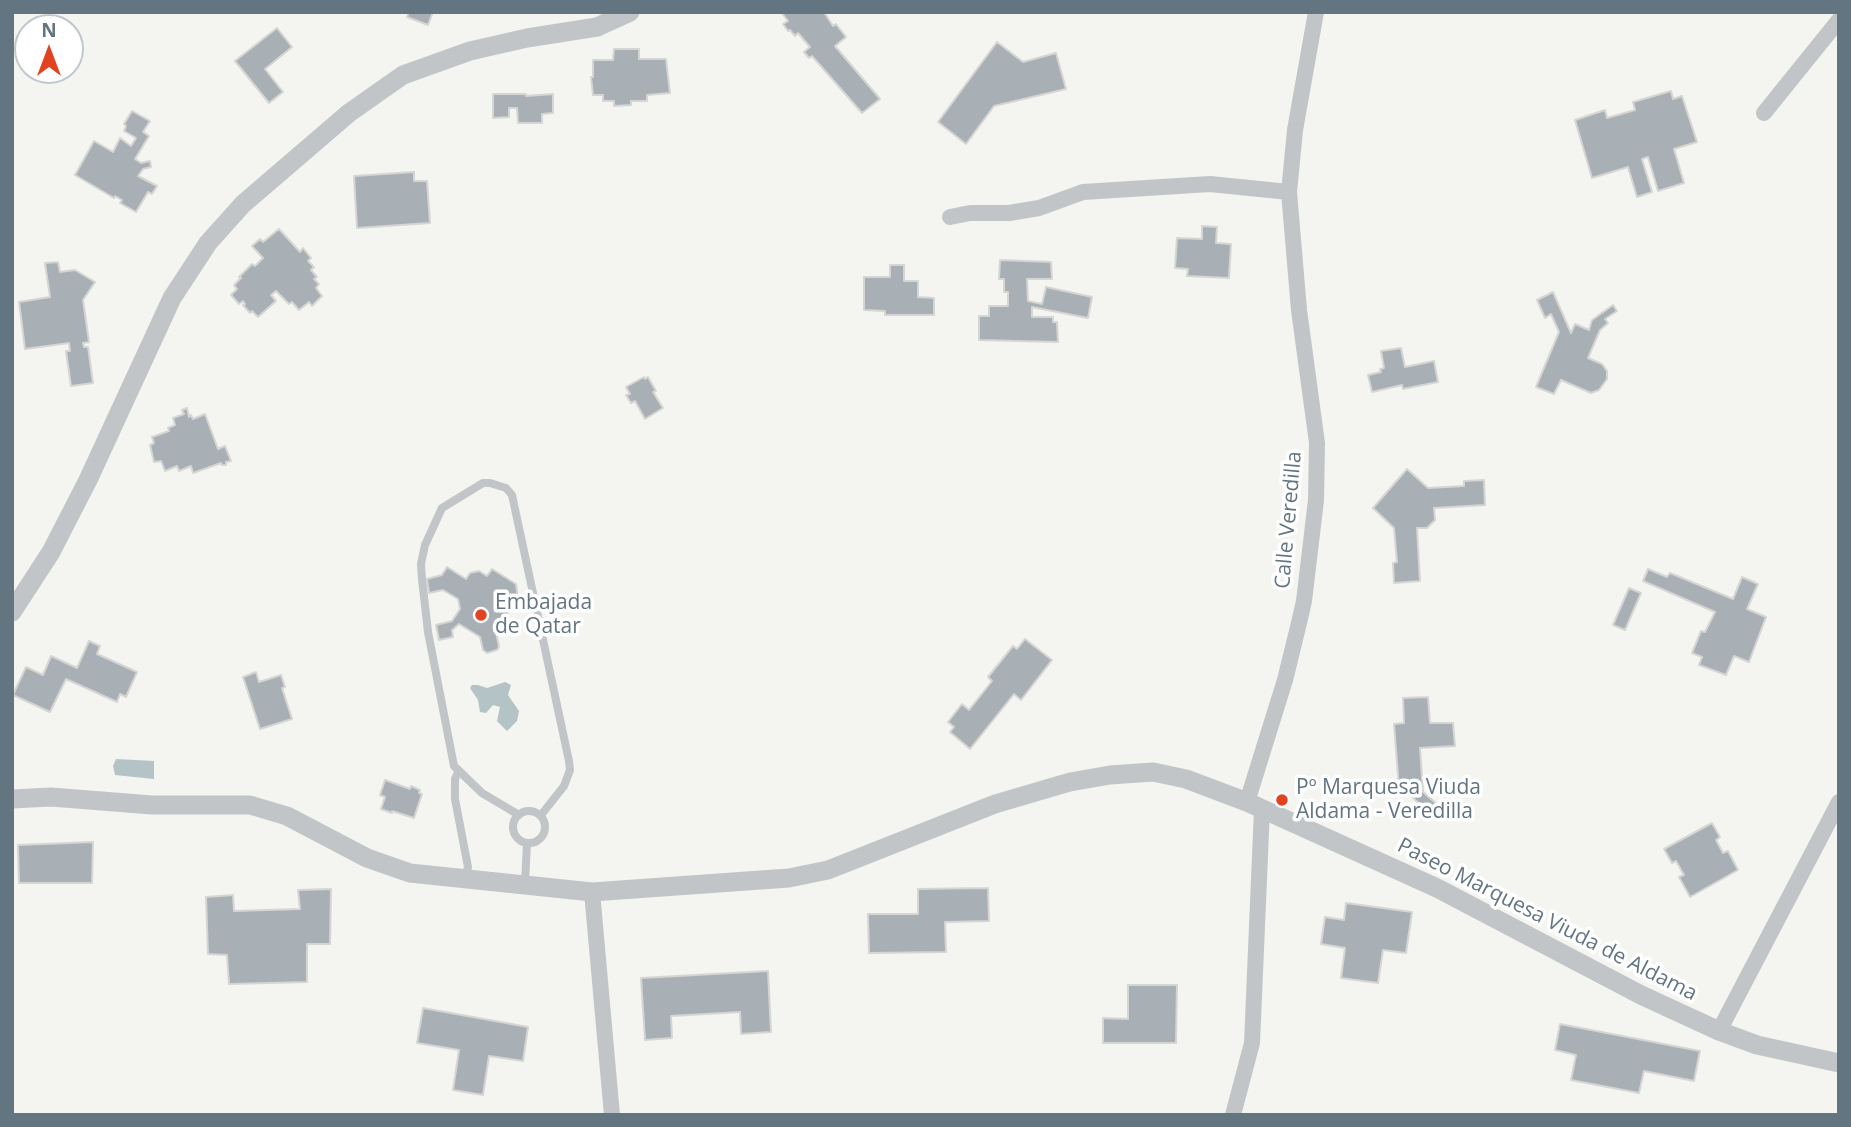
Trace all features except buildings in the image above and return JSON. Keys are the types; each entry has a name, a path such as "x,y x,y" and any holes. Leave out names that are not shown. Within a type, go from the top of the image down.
{"street":[{"path":"12,612 51,552 88,480 172,298 208,243 243,204 349,113 403,75 470,51 527,38 597,27 630,12"},
{"name":"Calle Veredilla","path":"1233,1115 1252,1044 1254,805 1304,601 1317,482 1317,443 1299,310 1289,192 1295,130 1316,12"},
{"path":"1764,113 1839,20"},
{"path":"950,217 1039,208 1083,192 1210,184 1289,192"},
{"name":"Paseo Marquesa Viuda de Aldama","path":"12,799 51,797 152,804 250,805 287,816 367,858 410,873 592,892 789,878 828,870 995,804 1070,782 1110,775 1153,772 1186,779 1254,805 1437,888 1641,995 1719,1031 1757,1045 1839,1063"},
{"path":"1719,1031 1839,802"},
{"path":"592,892 612,1115"}],"lane":[{"path":"519,815 482,793 458,772 451,754 428,632 421,564 425,545 445,505 483,483 497,484 513,495 569,761 570,770 564,786 541,815"},
{"path":"458,772 455,779 455,799 468,867 464,880"},
{"path":"530,811 541,815 546,827 540,839 527,843 517,837 514,832 515,819 519,815 530,811"},
{"path":"525,886 527,843"}],"shaded area":[{"path":"505,682 511,685 508,695 519,711 517,721 507,731 497,721 500,707 493,705 486,713 480,712 478,700 470,688 472,685 478,685 487,688"},
{"path":"116,759 154,761 154,779 115,775 113,766"}],"place":[{"name":"Embajada de Qatar","path":"481,615"},
{"name":"Pº Marquesa Viuda Aldama - Veredilla","path":"1282,800"}]}
